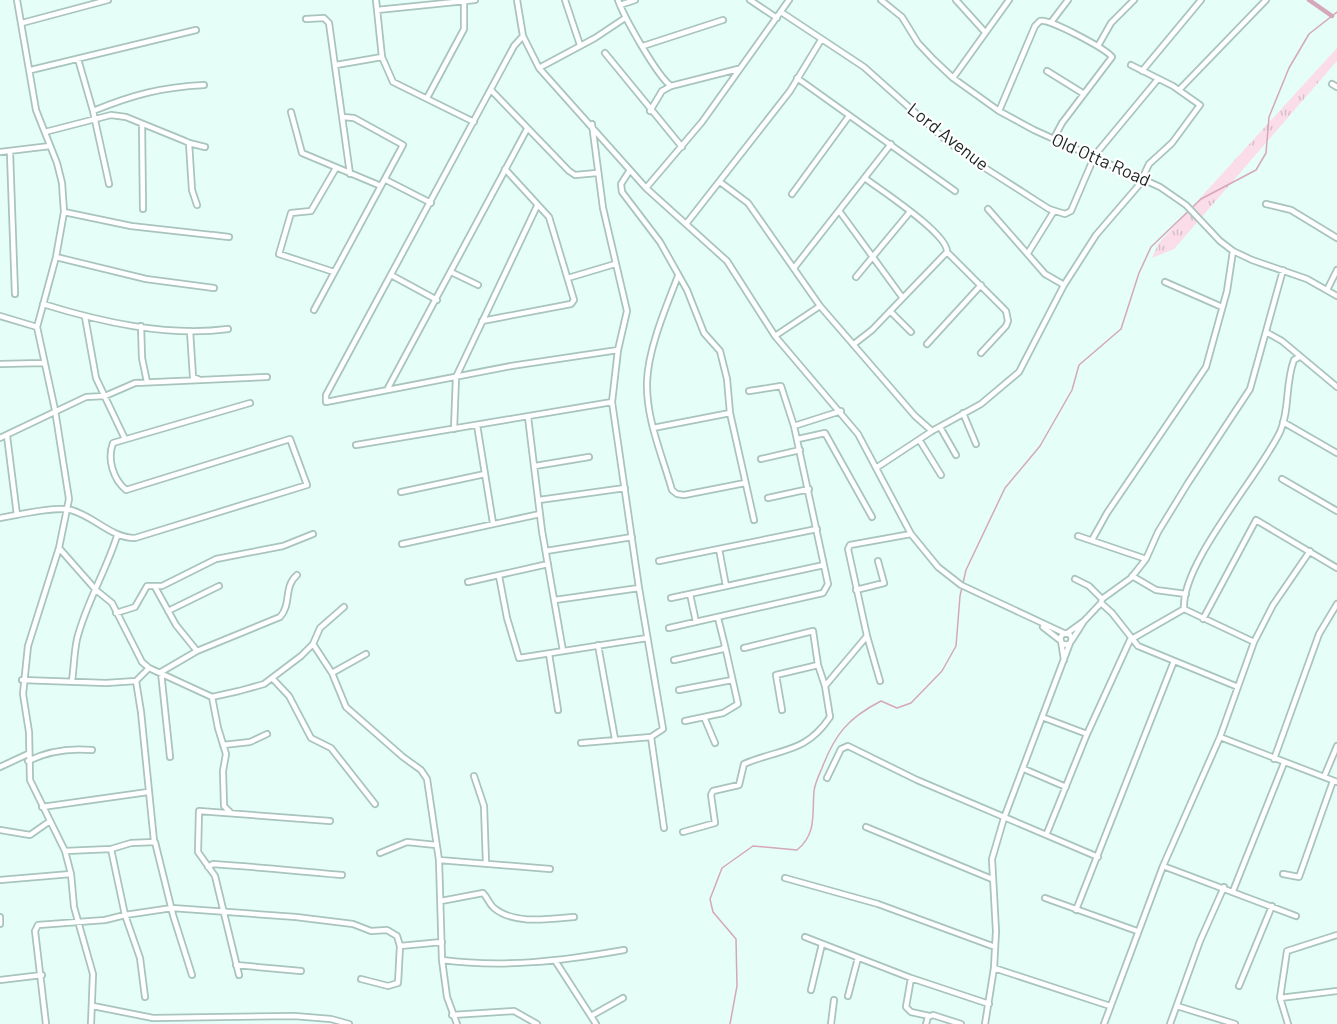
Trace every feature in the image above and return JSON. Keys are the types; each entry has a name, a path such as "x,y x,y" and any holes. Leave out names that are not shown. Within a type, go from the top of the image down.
{"street":[{"path":"17,0 31,70 36,110 62,183 64,212 56,257 37,327 55,410 69,499 59,548 28,646 22,680 29,732 30,780 65,851 71,874 78,923 93,974 91,1024"},
{"path":"76,0 79,9"},
{"path":"22,23 108,0"},
{"path":"376,0 382,57 393,82 474,122"},
{"path":"377,10 464,3 475,0"},
{"path":"517,0 523,36 539,68 592,124 646,188 727,261 775,336 841,411 858,434 911,534 928,554 952,580 1066,634 1071,641"},
{"path":"565,0 580,45"},
{"path":"635,0 619,3 625,18 670,86"},
{"path":"750,0 777,18"},
{"path":"646,188 682,147 789,0"},
{"name":"Old Otta Road","path":"881,0 902,17 918,42 953,78 999,111 1167,191 1190,209 1233,250 1307,279 1337,296"},
{"path":"956,0 984,31"},
{"path":"953,78 984,31 1005,8 1009,0"},
{"path":"1052,21 1068,0"},
{"path":"1098,46 1111,23 1134,0"},
{"path":"1142,71 1201,0"},
{"path":"1179,90 1264,1"},
{"path":"427,98 464,28 464,3"},
{"name":"Lord Avenue","path":"781,12 878,78 948,142 1054,211"},
{"path":"539,68 625,18"},
{"path":"306,19 327,19 336,65 350,174"},
{"path":"643,46 723,20"},
{"path":"999,111 1035,26 1040,21 1052,21 1098,46 1112,57 1054,138"},
{"path":"31,70 196,30"},
{"path":"523,36 518,39 326,394 326,402 388,388 618,350"},
{"path":"686,224 797,78 821,40"},
{"path":"605,53 650,111 682,147"},
{"path":"336,65 382,57"},
{"path":"78,60 93,111 109,184"},
{"path":"876,468 1004,387 1019,372 1064,285 1096,234 1139,185 1141,178 1156,156 1172,143 1200,105 1179,90 1131,65"},
{"path":"662,91 670,86 738,69"},
{"path":"1047,71 1084,94"},
{"path":"797,78 955,191"},
{"path":"1028,253 1054,211 1065,214 1071,211 1095,155 1158,79"},
{"path":"650,111 665,81"},
{"path":"93,111 134,94 170,87 204,85"},
{"path":"491,90 568,171 574,175 597,173"},
{"path":"291,112 302,153 381,186"},
{"path":"45,132 111,115 205,147"},
{"path":"792,194 849,116"},
{"path":"314,310 403,145 354,118 343,117"},
{"path":"142,124 143,209"},
{"path":"581,744 651,737 663,729 639,588 612,402 618,350 627,311 597,173 592,124"},
{"path":"388,388 527,129"},
{"path":"189,143 192,190 196,205"},
{"path":"794,268 866,179 891,144"},
{"path":"0,152 10,153 50,146"},
{"path":"10,153 15,294"},
{"path":"334,272 279,254 291,213 311,211 336,168"},
{"path":"482,321 571,304 574,300 549,217 537,207 505,169"},
{"path":"630,170 621,184 622,192 660,242 704,333 724,360 730,412 754,520"},
{"path":"866,179 909,213 929,225 946,243 947,252 1006,311 1008,321 981,353"},
{"path":"386,180 431,203"},
{"path":"720,182 748,203 820,306 915,416 932,431"},
{"path":"1266,204 1291,210 1337,238"},
{"path":"454,429 456,377 537,207"},
{"path":"988,209 1045,274 1064,285"},
{"path":"64,212 131,226 229,237 213,235"},
{"path":"840,212 902,297"},
{"path":"856,277 909,213"},
{"path":"1092,540 1107,513 1206,367 1222,307 1233,250"},
{"path":"854,344 890,312 947,252"},
{"path":"56,257 146,279 214,288"},
{"path":"568,278 615,264"},
{"path":"985,1024 994,968 995,946 996,916 992,859 1004,818 1065,663 1071,641 1084,621 1102,601 1132,576 1146,559 1176,502 1250,389 1283,270"},
{"path":"1327,290 1337,270"},
{"path":"451,272 478,285"},
{"path":"391,275 437,300"},
{"path":"678,276 660,324 646,380 653,428 672,490 677,494 746,483"},
{"path":"1165,282 1222,307"},
{"path":"927,344 981,285"},
{"path":"43,304 85,317 141,326 190,331 228,329"},
{"path":"775,336 820,306"},
{"path":"890,312 911,332"},
{"path":"0,316 37,327"},
{"path":"85,317 96,378 125,439"},
{"path":"141,326 144,376 146,382 152,382"},
{"path":"190,331 193,377 199,380"},
{"path":"1266,332 1282,341 1335,386 1337,378"},
{"path":"1184,609 1186,594 1217,530 1274,443 1283,422 1287,384 1294,360 1299,357"},
{"path":"0,364 43,363"},
{"path":"0,438 55,410 86,398 105,396 135,383 267,377"},
{"path":"669,628 823,593 828,584 798,439 781,386 749,391"},
{"path":"356,445 612,402"},
{"path":"0,518 68,509 93,518 117,536 142,536 307,485 290,438 126,490 116,481 110,455 113,442 250,403"},
{"path":"794,426 841,411"},
{"path":"653,428 730,412"},
{"path":"963,413 976,444"},
{"path":"528,417 540,514 563,651"},
{"path":"1283,422 1337,453"},
{"path":"477,425 493,523"},
{"path":"940,427 956,455"},
{"path":"798,439 825,433 872,517"},
{"path":"7,436 17,515"},
{"path":"920,441 941,475"},
{"path":"761,459 800,450"},
{"path":"535,466 588,457"},
{"path":"401,492 485,474"},
{"path":"1282,479 1337,511"},
{"path":"539,500 625,488"},
{"path":"768,498 809,489"},
{"path":"402,544 540,514"},
{"path":"1203,619 1256,520 1337,568"},
{"path":"659,561 817,529"},
{"path":"116,613 135,607 145,588 155,587 216,559 283,546 313,534"},
{"path":"880,681 848,553 850,545 911,534"},
{"path":"72,681 77,639 108,566 117,536"},
{"path":"1078,536 1146,559"},
{"path":"546,551 632,537"},
{"path":"59,548 96,590 112,603 130,641 149,668 212,698 239,692 272,678 313,644 320,628 345,607"},
{"path":"719,549 726,586"},
{"path":"1104,1024 1137,931 1220,737 1254,642 1273,605 1310,551"},
{"path":"856,590 884,583 878,561"},
{"path":"468,582 548,564"},
{"path":"671,598 825,565"},
{"path":"161,672 197,651 280,617 287,608 290,581 297,575"},
{"path":"499,576 517,656 523,658 647,638"},
{"path":"1132,576 1156,590 1186,594"},
{"path":"1075,579 1089,586 1112,613 1130,640 1151,653 1238,687"},
{"path":"168,610 219,586"},
{"path":"155,587 197,651"},
{"path":"555,600 639,588"},
{"path":"690,594 696,622"},
{"path":"1274,759 1319,634 1337,604"},
{"path":"1184,609 1254,642"},
{"path":"1047,833 1087,734 1130,640 1184,609"},
{"path":"685,721 723,713 738,704 718,618"},
{"path":"1065,663 1062,636 1084,621"},
{"path":"1037,622 1066,645 1071,641"},
{"path":"683,832 715,823 711,795 713,791 739,785 744,764 810,741 830,717 813,631 744,648"},
{"path":"825,686 867,636"},
{"path":"313,644 332,672 346,707 403,757 422,770 427,779 439,860 442,960 452,1015 457,1024"},
{"path":"598,645 615,739"},
{"path":"674,660 718,652 725,646"},
{"path":"332,672 366,654"},
{"path":"549,654 558,710"},
{"path":"1076,910 1174,661"},
{"path":"782,710 776,675 818,665"},
{"path":"22,680 106,683 136,681 149,668"},
{"path":"161,672 170,757"},
{"path":"272,678 289,696 311,738 331,748 375,804"},
{"path":"679,690 732,680"},
{"path":"136,681 154,841 157,843 172,908 192,975"},
{"path":"212,698 226,754 223,771 224,806 230,812"},
{"path":"704,717 715,743"},
{"path":"1042,717 1087,734"},
{"path":"223,745 250,742 267,734"},
{"path":"651,737 664,828"},
{"path":"1220,737 1335,782 1299,877 1282,874"},
{"path":"827,778 841,749 848,746 1004,818 1047,833 1098,857"},
{"path":"1323,777 1337,746"},
{"path":"28,761 41,754 75,749 92,750"},
{"path":"0,767 28,754"},
{"path":"1233,891 1284,763"},
{"path":"1024,769 1066,787"},
{"path":"474,776 484,806 486,863"},
{"path":"42,807 148,792"},
{"path":"239,975 215,876 197,846 198,814 202,810 330,821"},
{"path":"0,830 30,835 50,821"},
{"path":"866,827 992,879"},
{"path":"65,851 111,849 131,843 154,841"},
{"path":"380,853 407,842 436,844"},
{"path":"111,849 125,915 140,958 145,997"},
{"path":"439,860 550,869"},
{"path":"208,867 213,864 260,869 283,868 342,875"},
{"path":"1163,866 1224,887 1296,916"},
{"path":"0,880 71,874"},
{"path":"785,878 878,904 995,946"},
{"path":"1170,1024 1200,942 1224,887"},
{"path":"441,901 483,893 492,906 509,916 547,919 574,917"},
{"path":"1045,898 1137,931"},
{"path":"1239,986 1272,906"},
{"path":"46,1024 35,927 105,920 172,908 296,916 353,924 371,931 387,930 397,936 400,946 398,983 388,986 361,979"},
{"path":"0,917 0,924"},
{"path":"1288,1024 1280,998 1287,951 1337,935"},
{"path":"805,937 911,978 989,1004"},
{"path":"400,946 442,942"},
{"path":"812,990 822,944"},
{"path":"442,960 475,964 556,962 624,950"},
{"path":"848,996 858,958"},
{"path":"556,962 596,1024"},
{"path":"236,965 301,971"},
{"path":"994,968 1110,1006"},
{"path":"0,980 42,975"},
{"path":"911,978 906,1007 911,1012 961,1024"},
{"path":"1280,998 1337,991"},
{"path":"591,1016 623,998"},
{"path":"831,1024 834,1000"},
{"path":"93,1006 153,1017 233,1015 331,1019 349,1024"},
{"path":"1177,1006 1235,1024"},
{"path":"452,1015 514,1011 537,1024"},
{"path":"233,1015 233,1024"},
{"path":"926,1024 929,1016"},
{"path":"153,1017 155,1024"}],"green space":[{"path":"1337,48 1337,61 1174,249 1152,258 1158,244"}],"waterway":[{"path":"1309,0 1332,16"},
{"path":"730,1024 737,986 736,939 713,912 710,899 722,868 753,846 797,850 811,830 817,779 832,746 844,728 860,714 881,701 897,708 911,703 942,671 956,646 960,596 966,570 1005,488 1040,446 1072,390 1079,365 1121,329 1139,273 1151,247 1201,199 1256,170 1266,153 1269,117 1289,68 1309,34 1337,12"}]}
